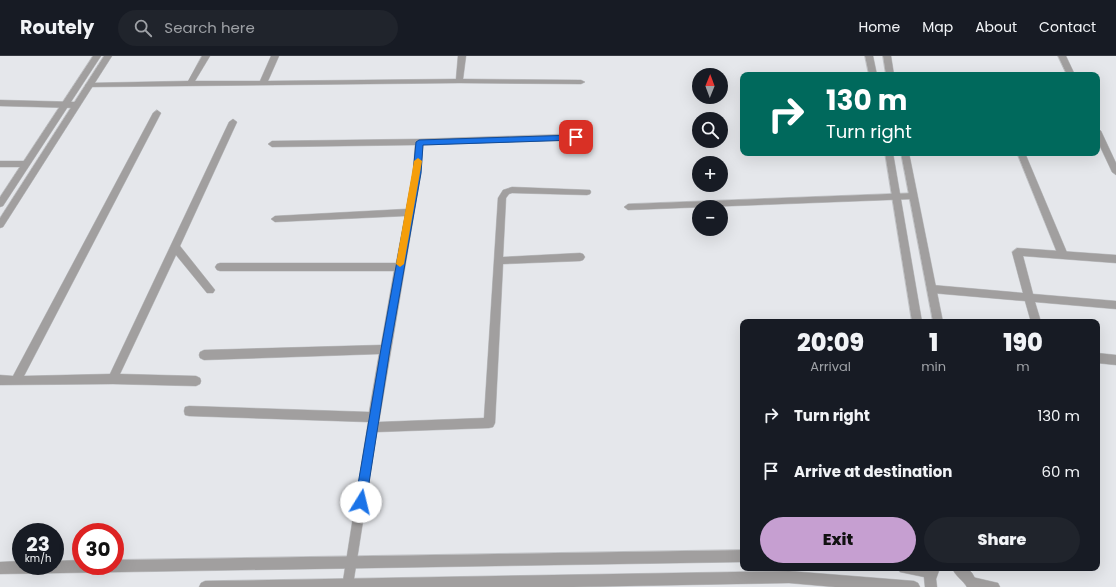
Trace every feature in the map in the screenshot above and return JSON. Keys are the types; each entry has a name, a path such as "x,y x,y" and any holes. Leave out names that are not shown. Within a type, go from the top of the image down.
{"street":[{"path":"0,204 97,56"},
{"path":"0,225 108,56"},
{"path":"190,84 206,56"},
{"path":"263,83 275,56"},
{"path":"459,81 462,56"},
{"path":"869,56 872,72"},
{"path":"887,56 890,72"},
{"path":"1062,56 1070,72"},
{"path":"89,85 459,81 581,82"},
{"path":"0,103 76,105"},
{"path":"16,381 157,113"},
{"path":"113,379 233,122"},
{"path":"272,144 419,142 576,137"},
{"path":"1100,137 1116,172"},
{"path":"347,585 385,349 417,173 419,142"},
{"path":"890,156 917,319"},
{"path":"905,156 937,319"},
{"path":"1022,156 1063,255"},
{"path":"0,164 26,164"},
{"path":"189,411 373,422 488,423 502,198 506,192 512,190 587,192"},
{"path":"628,207 913,196"},
{"path":"275,219 410,212"},
{"path":"175,247 210,290"},
{"path":"1035,319 1017,252 1116,259"},
{"path":"498,261 580,257"},
{"path":"220,267 400,267"},
{"path":"932,289 1116,305"},
{"path":"204,355 385,349"},
{"path":"1100,358 1116,360"},
{"path":"0,380 113,379 196,381"},
{"path":"0,568 740,556"},
{"path":"931,587 930,579 933,571"},
{"path":"962,571 971,579 994,587"},
{"path":"205,587 466,585 789,577 914,587"}],"slow traffic":[{"path":"400,264 418,161"}],"route":[{"path":"361,502 385,349 417,173 419,142 576,137"}]}
